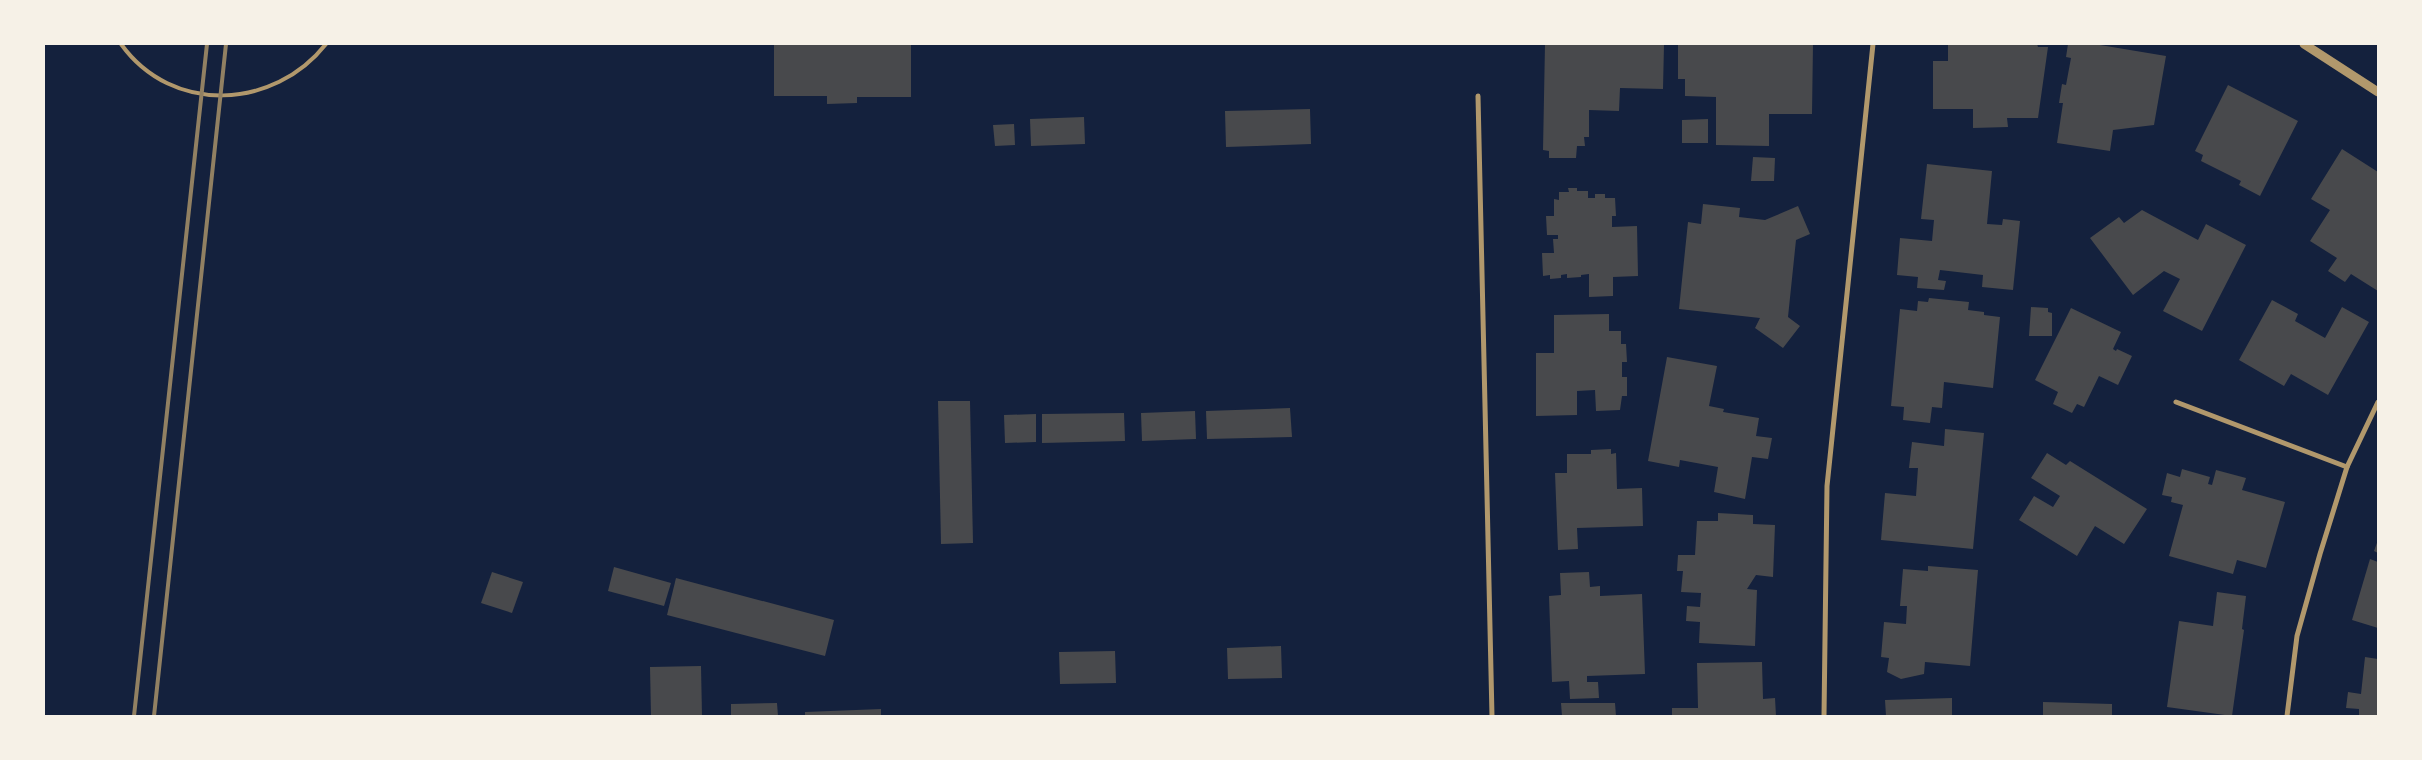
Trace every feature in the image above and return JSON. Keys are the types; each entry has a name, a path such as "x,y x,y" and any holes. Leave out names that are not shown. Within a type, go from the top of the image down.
{"street":[{"path":"1824,716 1827,486 1873,44"},
{"path":"2304,44 2378,92"},
{"path":"1478,96 1492,716"},
{"path":"2176,402 2347,466"},
{"path":"2287,716 2297,636 2347,466 2378,402"}],"lane":[{"path":"121,44 130,57 149,73 179,88 210,96 240,95 284,81 314,59 326,44"}],"building":[{"path":"774,44 911,44 911,97 857,97 857,103 827,104 827,96 774,96"},
{"path":"1545,44 1664,45 1663,89 1620,88 1619,111 1589,110 1589,137 1584,137 1585,146 1577,146 1576,158 1549,158 1549,151 1543,150"},
{"path":"1678,44 1813,44 1812,114 1769,114 1769,146 1716,145 1716,97 1685,96 1685,79 1678,79"},
{"path":"1948,44 2037,44 2038,47 2048,47 2038,118 2007,118 2008,127 1973,128 1973,109 1933,109 1933,61 1948,61"},
{"path":"2068,44 2094,44 2166,56 2154,125 2113,130 2110,151 2057,143 2063,103 2059,103 2062,84 2066,85 2071,58 2066,57"},
{"path":"2228,85 2298,121 2260,196 2239,185 2241,181 2201,161 2203,155 2195,151"},
{"path":"1310,109 1311,144 1226,147 1225,111"},
{"path":"1084,117 1085,144 1031,146 1030,119"},
{"path":"1708,119 1708,143 1682,143 1682,120"},
{"path":"1014,124 1015,145 995,146 993,125"},
{"path":"2342,149 2378,172 2378,291 2351,274 2345,282 2328,271 2337,258 2310,241 2330,210 2311,199"},
{"path":"1753,157 1775,158 1774,181 1751,181"},
{"path":"1927,164 1992,171 1987,224 2002,225 2003,219 2020,221 2013,290 1982,287 1983,275 1940,270 1938,280 1946,281 1944,290 1917,288 1918,277 1897,275 1900,238 1932,241 1934,220 1921,219"},
{"path":"1568,188 1577,188 1577,191 1588,191 1588,198 1595,198 1595,194 1605,194 1605,198 1615,198 1616,216 1612,216 1612,227 1637,226 1638,276 1613,277 1613,296 1589,297 1589,274 1581,275 1581,277 1567,278 1567,274 1561,275 1561,278 1550,279 1550,275 1543,276 1542,253 1554,253 1553,239 1558,239 1558,235 1547,235 1546,216 1554,216 1554,199 1559,200 1559,192 1569,192"},
{"path":"1703,204 1740,208 1739,217 1765,220 1798,206 1810,234 1796,240 1788,317 1800,326 1783,348 1755,328 1760,318 1679,309 1688,222 1701,224"},
{"path":"2142,210 2198,240 2206,224 2246,245 2202,331 2163,311 2180,279 2164,271 2133,295 2090,238 2119,217 2124,223"},
{"path":"1929,298 1969,302 1968,310 2000,317 1993,388 1944,382 1942,408 1932,407 1930,423 1903,420 1904,407 1891,406 1900,309 1917,311 1918,301 1928,302"},
{"path":"2272,300 2298,314 2295,321 2325,338 2342,307 2369,322 2328,395 2291,374 2284,386 2239,360"},
{"path":"2031,307 2048,308 2048,312 2052,313 2052,336 2029,336"},
{"path":"2071,308 2121,332 2113,349 2132,356 2118,385 2099,376 2084,407 2077,404 2072,413 2053,404 2058,392 2035,380"},
{"path":"1609,314 1609,331 1621,331 1621,344 1626,344 1627,362 1622,362 1622,377 1627,377 1627,396 1622,396 1620,410 1596,411 1595,390 1577,391 1577,415 1536,416 1536,353 1554,353 1554,315"},
{"path":"1667,357 1717,366 1709,406 1724,409 1723,412 1759,418 1756,436 1772,438 1768,459 1752,457 1745,499 1714,492 1718,467 1680,460 1679,467 1648,461"},
{"path":"938,401 970,401 973,543 941,544"},
{"path":"1290,408 1292,437 1207,439 1206,411"},
{"path":"1195,411 1196,439 1142,441 1141,413"},
{"path":"1124,413 1125,441 1042,443 1042,414"},
{"path":"1036,414 1036,442 1005,443 1004,415"},
{"path":"1945,429 1984,433 1973,549 1881,540 1885,493 1916,496 1918,468 1909,468 1912,442 1944,446"},
{"path":"1611,449 1611,454 1616,453 1617,489 1642,488 1643,526 1577,528 1578,549 1558,550 1555,473 1567,473 1567,454 1591,454 1591,450"},
{"path":"2047,453 2066,465 2070,461 2147,509 2124,544 2095,526 2077,556 2019,520 2034,496 2053,507 2060,496 2031,478"},
{"path":"2182,469 2210,477 2208,484 2212,485 2216,470 2246,478 2242,490 2285,502 2266,568 2237,560 2233,574 2169,556 2183,505 2171,502 2172,497 2162,495 2167,473 2180,477"},
{"path":"1718,513 1753,515 1753,524 1775,525 1773,577 1756,575 1747,589 1757,590 1755,646 1699,643 1700,622 1686,621 1687,606 1700,607 1701,593 1681,592 1683,571 1677,571 1678,555 1695,555 1697,521 1718,521"},
{"path":"2378,540 2378,553 2374,551"},
{"path":"2370,559 2378,562 2378,628 2352,620"},
{"path":"1928,566 1978,570 1970,666 1925,662 1924,674 1901,679 1887,672 1889,658 1881,657 1884,622 1906,624 1907,606 1900,606 1903,569 1928,571"},
{"path":"614,567 671,583 664,606 608,591"},
{"path":"492,572 523,582 512,613 481,603"},
{"path":"1589,572 1590,587 1600,586 1600,596 1642,594 1645,674 1587,676 1587,682 1598,682 1599,698 1570,699 1569,681 1552,682 1549,596 1561,595 1560,573"},
{"path":"676,578 834,620 825,656 667,615"},
{"path":"2217,592 2246,596 2242,629 2244,630 2232,716 2167,707 2179,621 2213,626"},
{"path":"1281,646 1282,678 1228,679 1227,648"},
{"path":"1115,651 1116,683 1060,684 1059,652"},
{"path":"2365,657 2378,659 2378,716 2359,716 2359,709 2346,708 2348,692 2361,694"},
{"path":"1762,662 1763,699 1775,698 1776,716 1672,716 1672,708 1698,708 1697,663"},
{"path":"701,666 702,716 651,716 650,667"},
{"path":"1952,698 1952,716 1886,716 1885,700"},
{"path":"2043,702 2112,704 2112,716 2043,716"},
{"path":"777,703 778,716 731,716 731,704"},
{"path":"1561,703 1615,703 1616,716 1562,716"},
{"path":"881,709 881,716 805,716 805,712"}],"railway":[{"path":"134,716 207,44"},
{"path":"154,716 226,44"}]}
